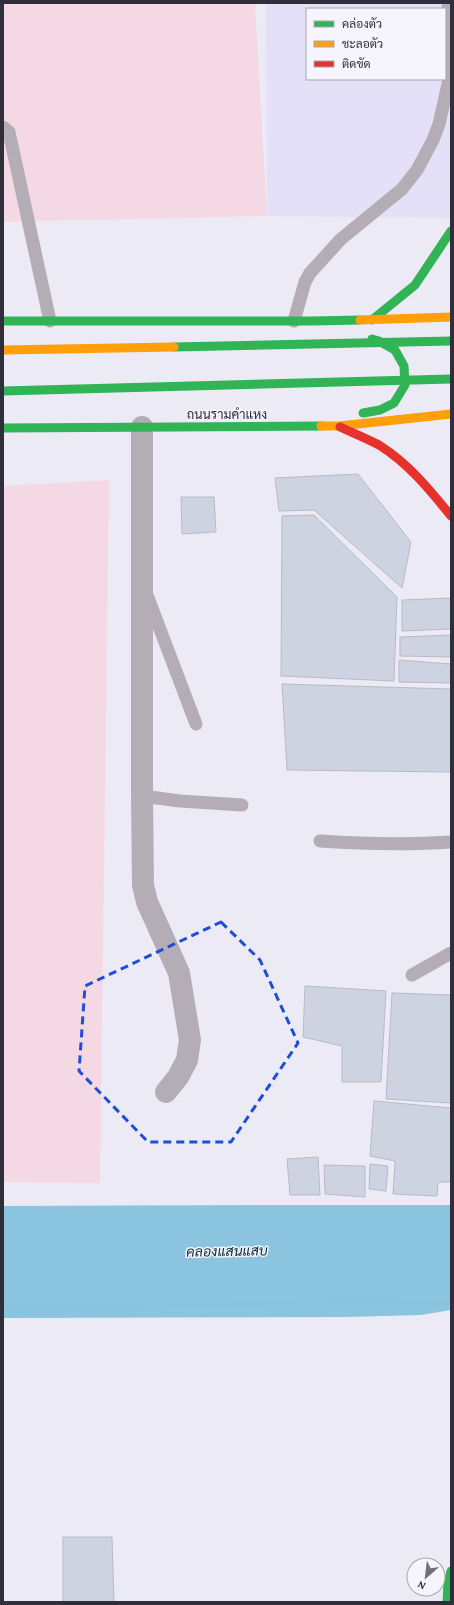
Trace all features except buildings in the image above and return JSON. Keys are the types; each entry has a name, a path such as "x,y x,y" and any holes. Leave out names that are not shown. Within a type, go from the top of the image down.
{"main road":[{"path":"372,320 415,285 451,231"},
{"path":"3,321 314,321 451,317"},
{"path":"314,321 343,330"},
{"path":"294,426 380,410 394,404 405,384 404,366 395,350 379,341 357,334"},
{"path":"3,350 451,341"},
{"path":"3,391 451,379"},
{"name":"ถนนรามคำแหง","path":"3,428 339,426 451,414"},
{"path":"339,426 369,440 392,455 415,475 451,516"},
{"path":"447,1602 448,1583 451,1571"}],"street":[{"path":"142,426 143,885 147,902 179,973 190,1040 187,1060 178,1077 166,1092"}],"lane":[{"path":"294,321 305,282 310,273 341,239 402,188 417,170 433,140 439,124 451,71 448,3"},
{"path":"3,127 9,132 50,321"},
{"path":"143,584 196,724"},
{"path":"142,796 180,801 242,805"},
{"path":"320,841 371,845 451,842"},
{"path":"412,975 451,953"}],"path":[{"path":"3,1306 371,1303 451,1304"}],"highlighted area":[{"path":"221,922 260,960 298,1043 231,1142 148,1142 79,1071 85,986"}],"shaded area":[{"path":"3,3 255,3 267,216 3,222"},
{"path":"266,3 451,3 451,218 267,216"},
{"path":"109,480 100,1183 3,1182 3,486"}],"water":[{"name":"คลองแสนแสบ","path":"451,1205 451,1310 421,1315 346,1317 3,1318 3,1206"}],"traffic: fast":[{"path":"372,320 415,285 451,231"},
{"path":"3,321 360,320"},
{"path":"363,413 380,410 394,403 405,385 404,366 395,350 379,341 372,339"},
{"path":"174,347 451,341"},
{"path":"3,391 451,379"},
{"path":"3,428 321,426"},
{"path":"447,1602 448,1583 451,1571"}],"traffic: slow":[{"path":"360,320 451,317"},
{"path":"3,350 174,347"},
{"path":"321,426 339,426 451,414"}],"traffic: jam":[{"path":"340,427 379,445 400,460 427,487 451,516"}]}
